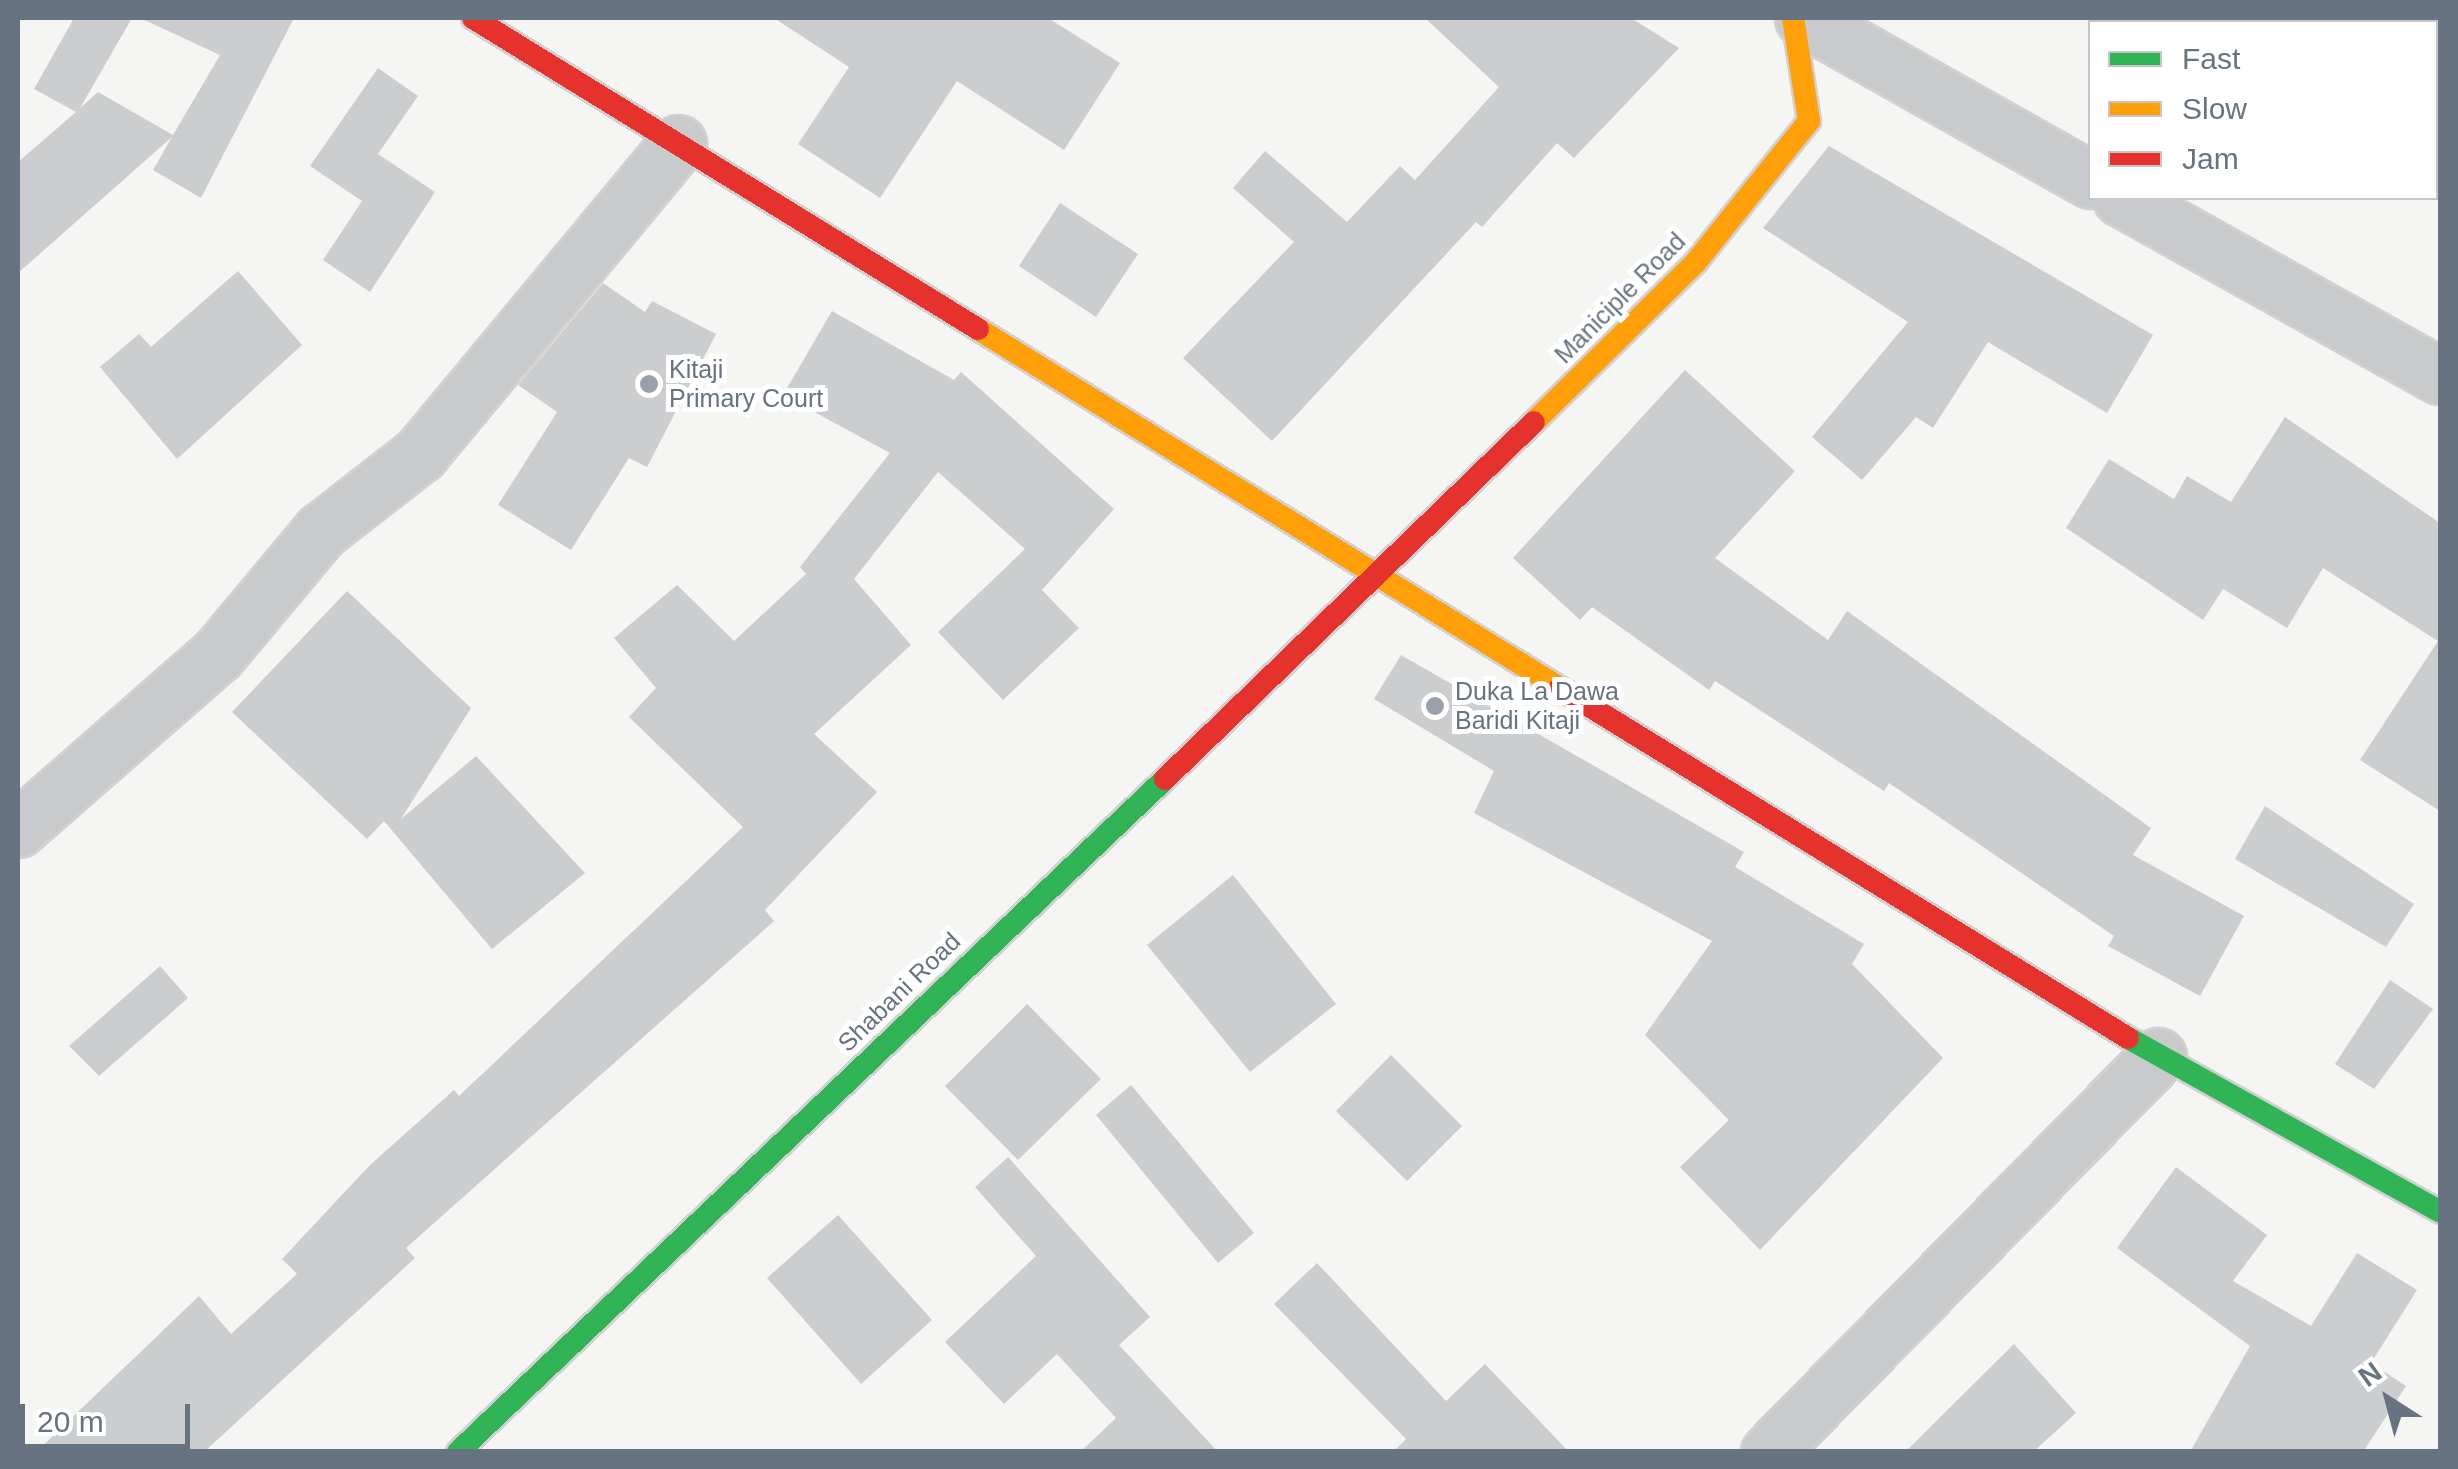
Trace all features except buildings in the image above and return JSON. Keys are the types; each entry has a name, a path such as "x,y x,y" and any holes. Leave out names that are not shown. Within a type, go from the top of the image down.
{"street":[{"path":"473,18 2158,1056 2440,1212"},
{"name":"Maniciple Road","path":"1381,574 1776,170 1808,121 1794,18"},
{"path":"1803,18 2088,179"},
{"path":"18,828 218,654 321,531 420,454 678,143"},
{"path":"2125,200 2440,376"},
{"path":"2372,340 2440,405"},
{"name":"Shabani Road","path":"458,1452 1381,574"},
{"path":"1769,1452 2158,1056"}],"traffic: fast":[{"path":"458,1452 1165,779"},
{"path":"2128,1038 2440,1212"}],"traffic: slow":[{"path":"1534,422 1696,262 1809,121 1793,18"},
{"path":"978,329 1560,688"}],"traffic: jam":[{"path":"473,18 978,329"},
{"path":"1165,779 1534,422"},
{"path":"1560,688 2128,1038"}],"place":[{"name":"Kitaji Primary Court","path":"649,384"},
{"name":"Duka La Dawa Baridi Kitaji","path":"1435,706"}]}
